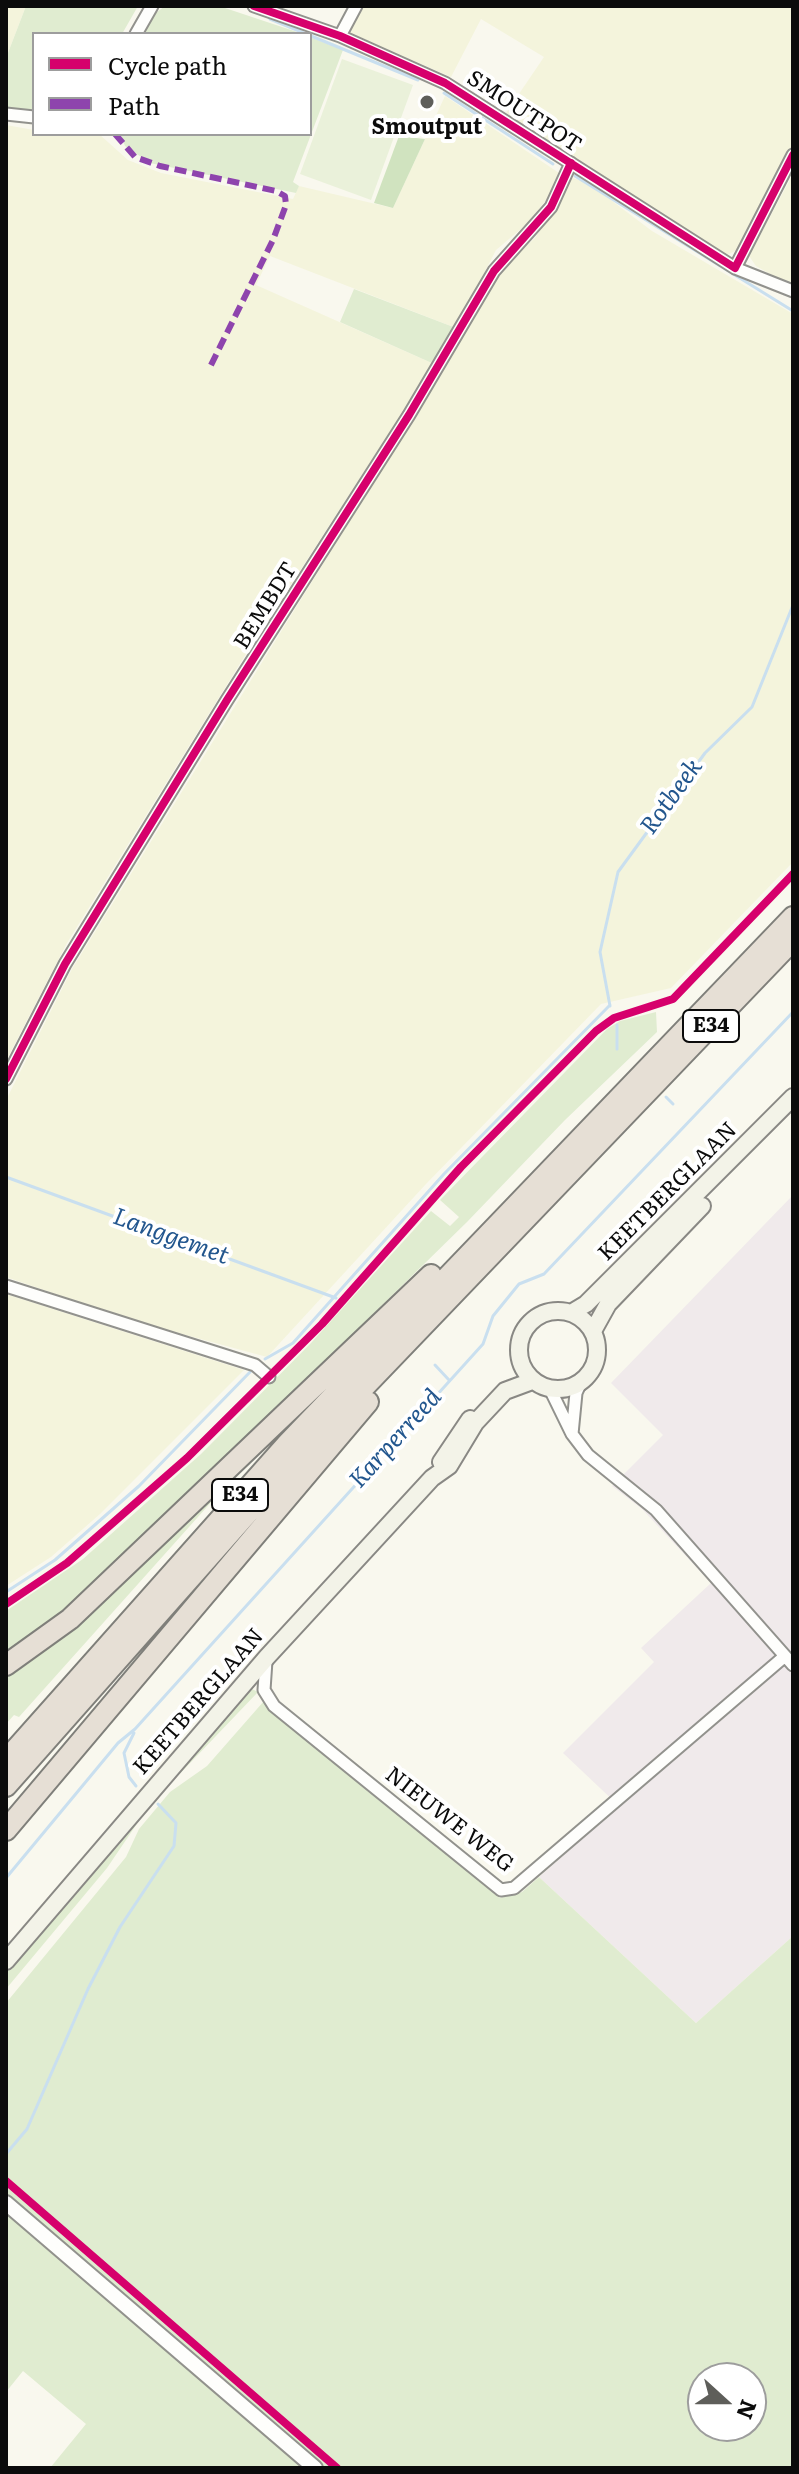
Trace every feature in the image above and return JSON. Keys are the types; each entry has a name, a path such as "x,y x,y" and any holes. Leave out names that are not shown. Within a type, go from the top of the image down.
{"highway":[{"name":"E34","path":"6,1760 170,1572 482,1239 793,917"},
{"name":"E34","path":"6,1786 214,1548 793,940"},
{"path":"6,1665 70,1619 460,1247 482,1239"},
{"path":"6,1830 240,1551 411,1354 423,1326"}],"main road":[{"name":"KEETBERGLAAN","path":"571,1313 586,1304 793,1097"},
{"name":"KEETBERGLAAN","path":"593,1331 608,1304 793,1111"},
{"path":"551,1311 571,1313 593,1331 597,1356 591,1371 581,1382 566,1389 550,1389 532,1381 523,1369 519,1353 524,1331 534,1319 551,1311"},
{"name":"KEETBERGLAAN","path":"432,1478 457,1434 511,1371 519,1353"},
{"name":"KEETBERGLAAN","path":"6,1961 267,1657 432,1478 449,1466 475,1423 505,1391 532,1381"}],"street":[{"path":"137,32 152,6"},
{"name":"SMOUTPOT","path":"254,6 281,10 445,83 735,268 793,291"},
{"path":"340,36 356,6"},
{"path":"6,114 32,117"},
{"path":"735,268 793,155"},
{"name":"BEMBDT","path":"6,1079 65,964 227,700 409,415 494,271 551,207 571,163"},
{"path":"6,1286 255,1365 269,1377"},
{"path":"572,1434 576,1393 581,1382"},
{"name":"NIEUWE WEG","path":"267,1657 263,1674 264,1690 274,1706 501,1890 514,1888 789,1660 656,1510 595,1461 572,1434 550,1389"},
{"path":"6,2203 315,2468"}],"shaded area":[{"path":"793,1195 793,1936 696,2023 539,1877 619,1806 563,1753 654,1662 641,1648 711,1583 642,1509 612,1486 663,1435 611,1383"}],"green space":[{"path":"6,6 26,6 6,58"},
{"path":"26,6 138,6 123,32 32,32 32,112 6,109 6,58"},
{"path":"165,6 219,6 297,32 142,32 153,15"},
{"path":"360,6 793,6 793,144 739,249 727,255 580,164 506,113 544,57 481,19 451,77 345,31"},
{"path":"312,38 343,50 312,132"},
{"path":"342,59 413,85 371,200 300,174"},
{"path":"445,96 559,173 550,195 528,223 496,250 456,328 270,256 256,285 434,364 249,649 67,943 6,1061 6,125 32,130 32,136 101,136 128,160 161,173 293,199 299,186 393,208"},
{"path":"121,136 310,136 293,182 299,186 296,193 150,163 125,146"},
{"path":"399,136 425,139 393,208 374,203"},
{"path":"793,174 793,287 756,266 749,256"},
{"path":"572,178 587,182 652,231 793,314 793,862 671,988 601,1004 426,1184 267,1357 134,1321 6,1277 6,1100 72,969 450,359 502,268 535,238"},
{"path":"354,289 456,328 434,364 340,322"},
{"path":"656,1012 657,1032 565,1120 467,1222 85,1596 6,1655 6,1611 83,1559 201,1454 311,1343 431,1211 450,1226 459,1217 440,1200 607,1029 620,1021"},
{"path":"6,1294 244,1370 100,1514 51,1557 6,1586"},
{"path":"274,1432 19,1717 14,1715 6,1724 6,1672"},
{"path":"250,1688 258,1692 149,1806 107,1868 6,1989 6,1973"},
{"path":"264,1701 500,1898 522,1892 539,1877 696,2023 793,1936 793,2468 50,2468 86,2424 23,2371 6,2392 6,2003 126,1857 139,1829 170,1792 207,1766"}],"waterway":[{"name":"Rotbeek","path":"270,19 302,32"},
{"name":"Rotbeek","path":"312,36 418,80"},
{"name":"Rotbeek","path":"444,93 553,164"},
{"name":"Rotbeek","path":"575,176 793,311"},
{"name":"Rotbeek","path":"610,1006 600,952 618,872 705,753 752,707 793,605"},
{"path":"265,1359 293,1343 444,1174 610,1005"},
{"name":"Karperreed","path":"6,1878 118,1743 135,1729 483,1344 493,1316 519,1284 544,1274 793,1012"},
{"name":"Rotbeek","path":"617,1025 617,1049"},
{"name":"Rotbeek","path":"666,1097 673,1104"},
{"name":"Langgemet","path":"6,1177 336,1298"},
{"name":"Langgemet","path":"435,1365 449,1380"},
{"path":"6,1592 55,1560 139,1486 251,1371"},
{"path":"134,1733 124,1753 129,1777 136,1786"},
{"path":"6,2154 27,2129 88,1989 120,1927 174,1846 176,1823 158,1804"}],"marked path":[{"path":"117,136 135,157 160,166 276,191 285,196 286,205 273,240 210,367"}],"cycle path":[{"path":"254,6 340,36 445,83 735,268 793,155"},
{"path":"6,1079 65,964 227,700 409,415 494,271 551,207 571,163"},
{"path":"6,1604 67,1563 187,1458 322,1324 461,1167 596,1031 614,1018 673,999 793,874"},
{"path":"6,2181 337,2468"}],"place":[{"name":"Smoutput","path":"427,102"}]}
